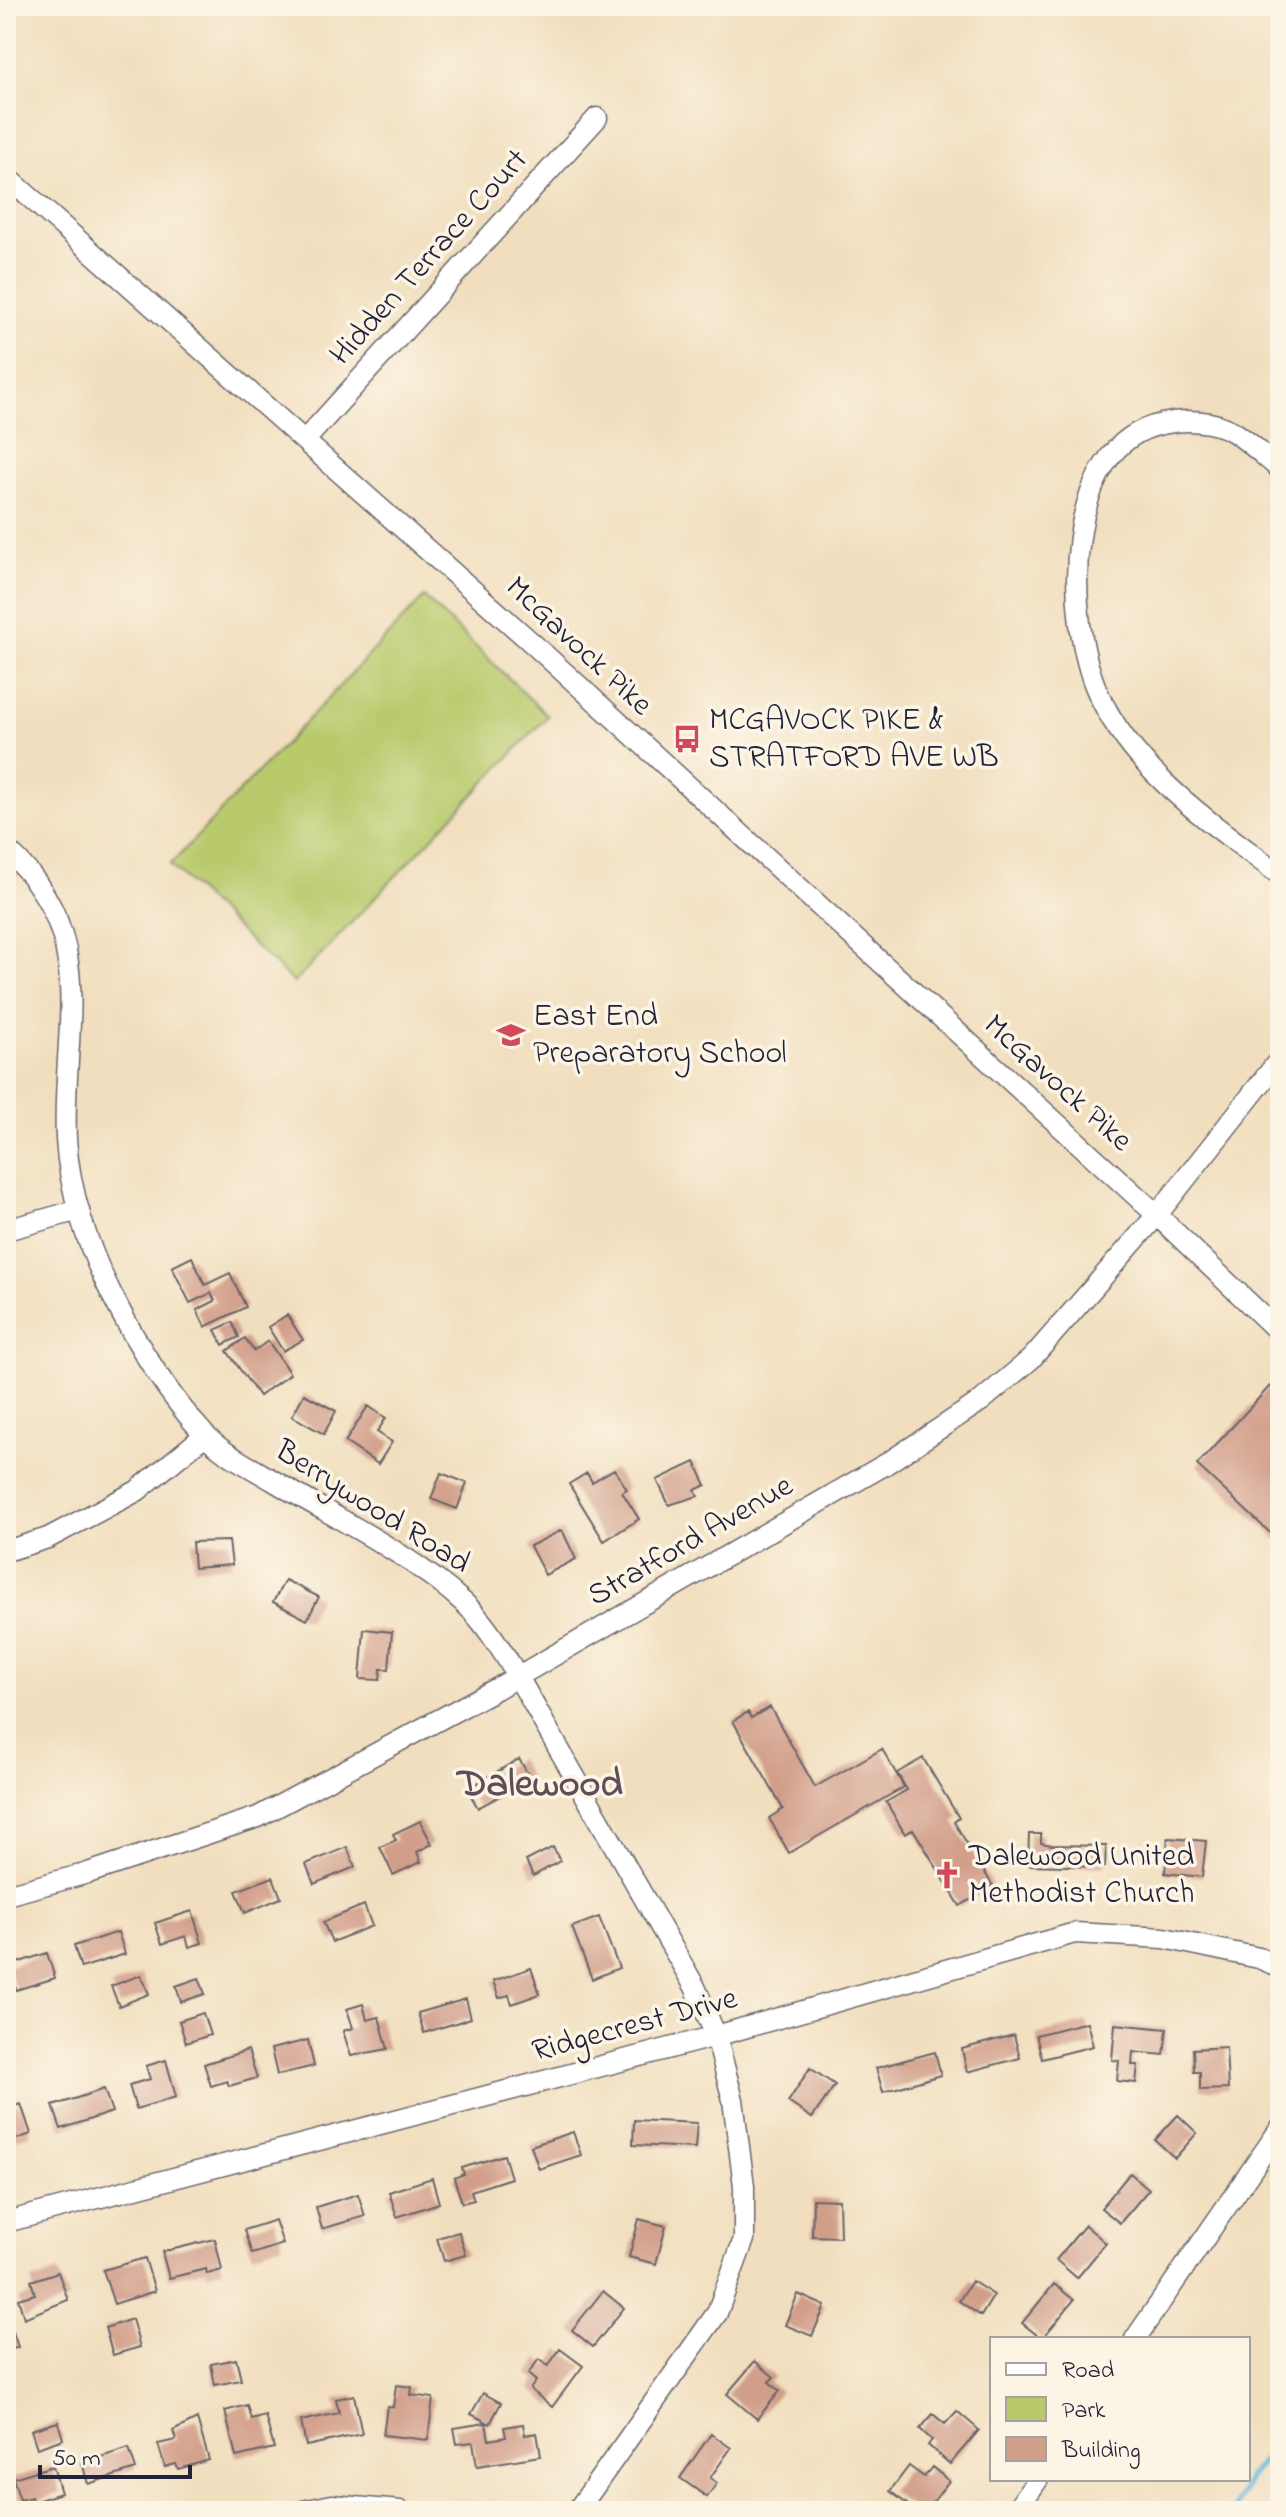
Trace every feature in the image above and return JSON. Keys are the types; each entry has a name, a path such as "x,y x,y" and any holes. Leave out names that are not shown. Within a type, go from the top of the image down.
{"street":[{"path":"1275,6 1280,10"},
{"name":"Hidden Terrace Court","path":"306,439 597,118"},
{"name":"McGavock Pike","path":"6,176 166,321 306,439 1157,1215 1280,1333"},
{"path":"1280,469 1231,430 1185,419 1146,427 1115,448 1091,488 1079,548 1077,595 1083,645 1098,692 1123,738 1168,789 1280,875"},
{"name":"Berrywood Road","path":"6,849 23,865 51,906 67,942 72,998 66,1140 79,1210 110,1292 158,1371 205,1435 256,1470 437,1579 467,1605 517,1677 695,1987 716,2036 733,2100 739,2143 744,2186 744,2239 717,2313 577,2511"},
{"name":"Stratford Avenue","path":"6,1895 88,1873 258,1817 517,1677 886,1464 981,1401 1031,1359 1157,1215 1280,1059"},
{"path":"6,1230 79,1210"},
{"path":"6,1551 48,1538 137,1491 205,1435"},
{"name":"Ridgecrest Drive","path":"6,2222 716,2036 1075,1933 1164,1938 1259,1958 1280,1967"},
{"path":"1136,2337 1280,2129"},
{"path":"1016,2511 1037,2481"},
{"path":"303,2511 332,2505 400,2511"}],"green space":[{"path":"424,597 548,716 294,983 170,865"}],"building":[{"path":"192,1257 205,1285 230,1273 246,1307 205,1327 197,1310 215,1301 211,1293 190,1303 172,1267"},
{"path":"287,1315 303,1340 283,1351 268,1327"},
{"path":"232,1322 239,1337 223,1345 215,1330"},
{"path":"245,1338 254,1351 268,1341 290,1374 259,1396 227,1351"},
{"path":"1270,1386 1280,1396 1280,1542 1197,1465"},
{"path":"304,1394 336,1411 324,1434 292,1416"},
{"path":"368,1406 386,1418 377,1432 392,1442 378,1464 345,1442"},
{"path":"695,1462 706,1485 695,1490 698,1496 669,1505 657,1480"},
{"path":"614,1469 627,1489 622,1492 639,1519 604,1541 569,1484 587,1473 592,1482"},
{"path":"441,1473 467,1483 457,1509 431,1499"},
{"path":"562,1530 576,1559 545,1575 530,1546"},
{"path":"229,1541 232,1565 194,1568 192,1542"},
{"path":"285,1580 319,1597 307,1620 273,1602"},
{"path":"364,1629 392,1632 389,1669 381,1669 380,1680 360,1679"},
{"path":"770,1707 815,1787 882,1749 904,1787 789,1853 769,1818 783,1809 733,1721 748,1712 751,1718"},
{"path":"923,1758 959,1818 954,1822 993,1886 960,1906 913,1829 905,1834 886,1802 907,1790 897,1773"},
{"path":"519,1759 531,1779 478,1808 467,1789"},
{"path":"420,1821 432,1844 417,1852 421,1862 393,1875 380,1847 396,1840 393,1834"},
{"path":"1029,1834 1041,1834 1041,1843 1052,1845 1106,1846 1105,1867 1028,1865"},
{"path":"1168,1838 1206,1841 1202,1877 1165,1873"},
{"path":"347,1847 355,1867 314,1884 306,1864"},
{"path":"553,1847 560,1861 533,1876 526,1861"},
{"path":"273,1877 281,1898 245,1913 236,1891"},
{"path":"364,1905 372,1926 332,1942 323,1922"},
{"path":"192,1911 202,1943 189,1947 186,1936 162,1944 155,1923"},
{"path":"599,1917 619,1968 592,1979 572,1927"},
{"path":"118,1932 125,1954 81,1968 74,1946"},
{"path":"47,1953 55,1978 16,1990 8,1966"},
{"path":"531,1968 540,1994 512,2004 509,1995 499,1998 493,1981"},
{"path":"141,1975 149,1994 119,2006 111,1986"},
{"path":"199,1978 205,1994 181,2002 176,1986"},
{"path":"466,1999 471,2018 424,2033 418,2013"},
{"path":"363,2004 367,2020 379,2017 388,2049 351,2056 343,2031 353,2028 347,2009"},
{"path":"203,2013 210,2035 186,2043 179,2021"},
{"path":"1087,2022 1093,2046 1042,2059 1036,2035"},
{"path":"1115,2024 1167,2029 1164,2055 1133,2052 1132,2065 1138,2065 1136,2083 1117,2081 1119,2061 1112,2060"},
{"path":"1014,2035 1020,2058 967,2072 962,2049"},
{"path":"308,2040 314,2066 277,2075 271,2049"},
{"path":"1226,2047 1228,2089 1200,2090 1200,2072 1194,2072 1193,2049"},
{"path":"248,2050 257,2078 229,2086 227,2081 211,2086 204,2064"},
{"path":"935,2052 941,2075 883,2092 876,2068"},
{"path":"166,2060 176,2097 136,2109 129,2085 150,2079 146,2066"},
{"path":"810,2068 835,2085 812,2118 788,2102"},
{"path":"104,2089 112,2112 61,2129 53,2106"},
{"path":"21,2104 31,2134 6,2143 7,2108"},
{"path":"1178,2115 1197,2133 1175,2158 1155,2140"},
{"path":"634,2120 697,2123 695,2148 633,2145"},
{"path":"573,2132 581,2155 539,2169 531,2146"},
{"path":"504,2155 511,2178 471,2191 474,2200 462,2203 454,2178 464,2174 462,2168"},
{"path":"1130,2173 1149,2189 1120,2223 1101,2208"},
{"path":"432,2178 439,2203 397,2217 389,2192"},
{"path":"358,2194 365,2216 322,2229 316,2207"},
{"path":"813,2199 839,2200 840,2237 812,2236"},
{"path":"639,2219 666,2226 656,2264 629,2257"},
{"path":"275,2220 283,2244 252,2254 244,2230"},
{"path":"1085,2225 1106,2243 1077,2278 1056,2260"},
{"path":"459,2232 466,2255 444,2261 437,2238"},
{"path":"215,2239 222,2270 207,2274 206,2269 169,2278 162,2252"},
{"path":"145,2258 155,2291 114,2304 103,2270"},
{"path":"58,2272 68,2300 24,2318 18,2299 35,2294 31,2281"},
{"path":"972,2281 994,2295 981,2316 959,2301"},
{"path":"1054,2284 1074,2300 1044,2337 1022,2323"},
{"path":"603,2291 624,2308 593,2347 572,2330"},
{"path":"798,2294 825,2306 812,2336 785,2325"},
{"path":"132,2319 140,2347 113,2355 105,2328"},
{"path":"12,2329 18,2347 6,2351 6,2331"},
{"path":"560,2349 583,2366 552,2407 530,2389 536,2381 528,2374 539,2359 548,2366"},
{"path":"236,2359 241,2380 215,2385 211,2364"},
{"path":"755,2361 774,2377 769,2382 780,2391 757,2419 727,2394"},
{"path":"396,2385 412,2387 411,2395 433,2398 428,2440 383,2435 387,2406 393,2407"},
{"path":"483,2393 501,2403 490,2424 471,2414"},
{"path":"354,2395 362,2434 306,2446 301,2421 339,2413 336,2399"},
{"path":"247,2405 251,2419 265,2415 274,2448 236,2457 225,2411"},
{"path":"957,2411 979,2430 950,2464 928,2445 932,2440 920,2429 933,2414 945,2424"},
{"path":"197,2419 209,2460 178,2469 176,2464 165,2467 158,2444 176,2440 173,2431"},
{"path":"58,2422 63,2439 37,2448 31,2430"},
{"path":"486,2423 489,2440 506,2437 504,2427 523,2424 525,2435 537,2433 541,2456 477,2466 473,2442 457,2444 454,2428"},
{"path":"711,2434 731,2448 710,2478 717,2483 707,2497 680,2478"},
{"path":"129,2448 136,2469 88,2484 82,2463"},
{"path":"53,2466 61,2493 33,2502 31,2497 20,2500 13,2478"},
{"path":"909,2466 924,2477 932,2467 949,2481 926,2511 916,2511 890,2491"}],"waterway":[{"path":"1250,2477 1280,2441"},
{"path":"1234,2511 1248,2481"}],"place":[{"name":"MCGAVOCK PIKE & STRATFORD AVE WB","path":"687,739"},
{"name":"East End Preparatory School","path":"511,1035"},
{"name":"Dalewood United Methodist Church","path":"947,1875"}],"district":[{"name":"Dalewood","path":"540,1785"}]}
